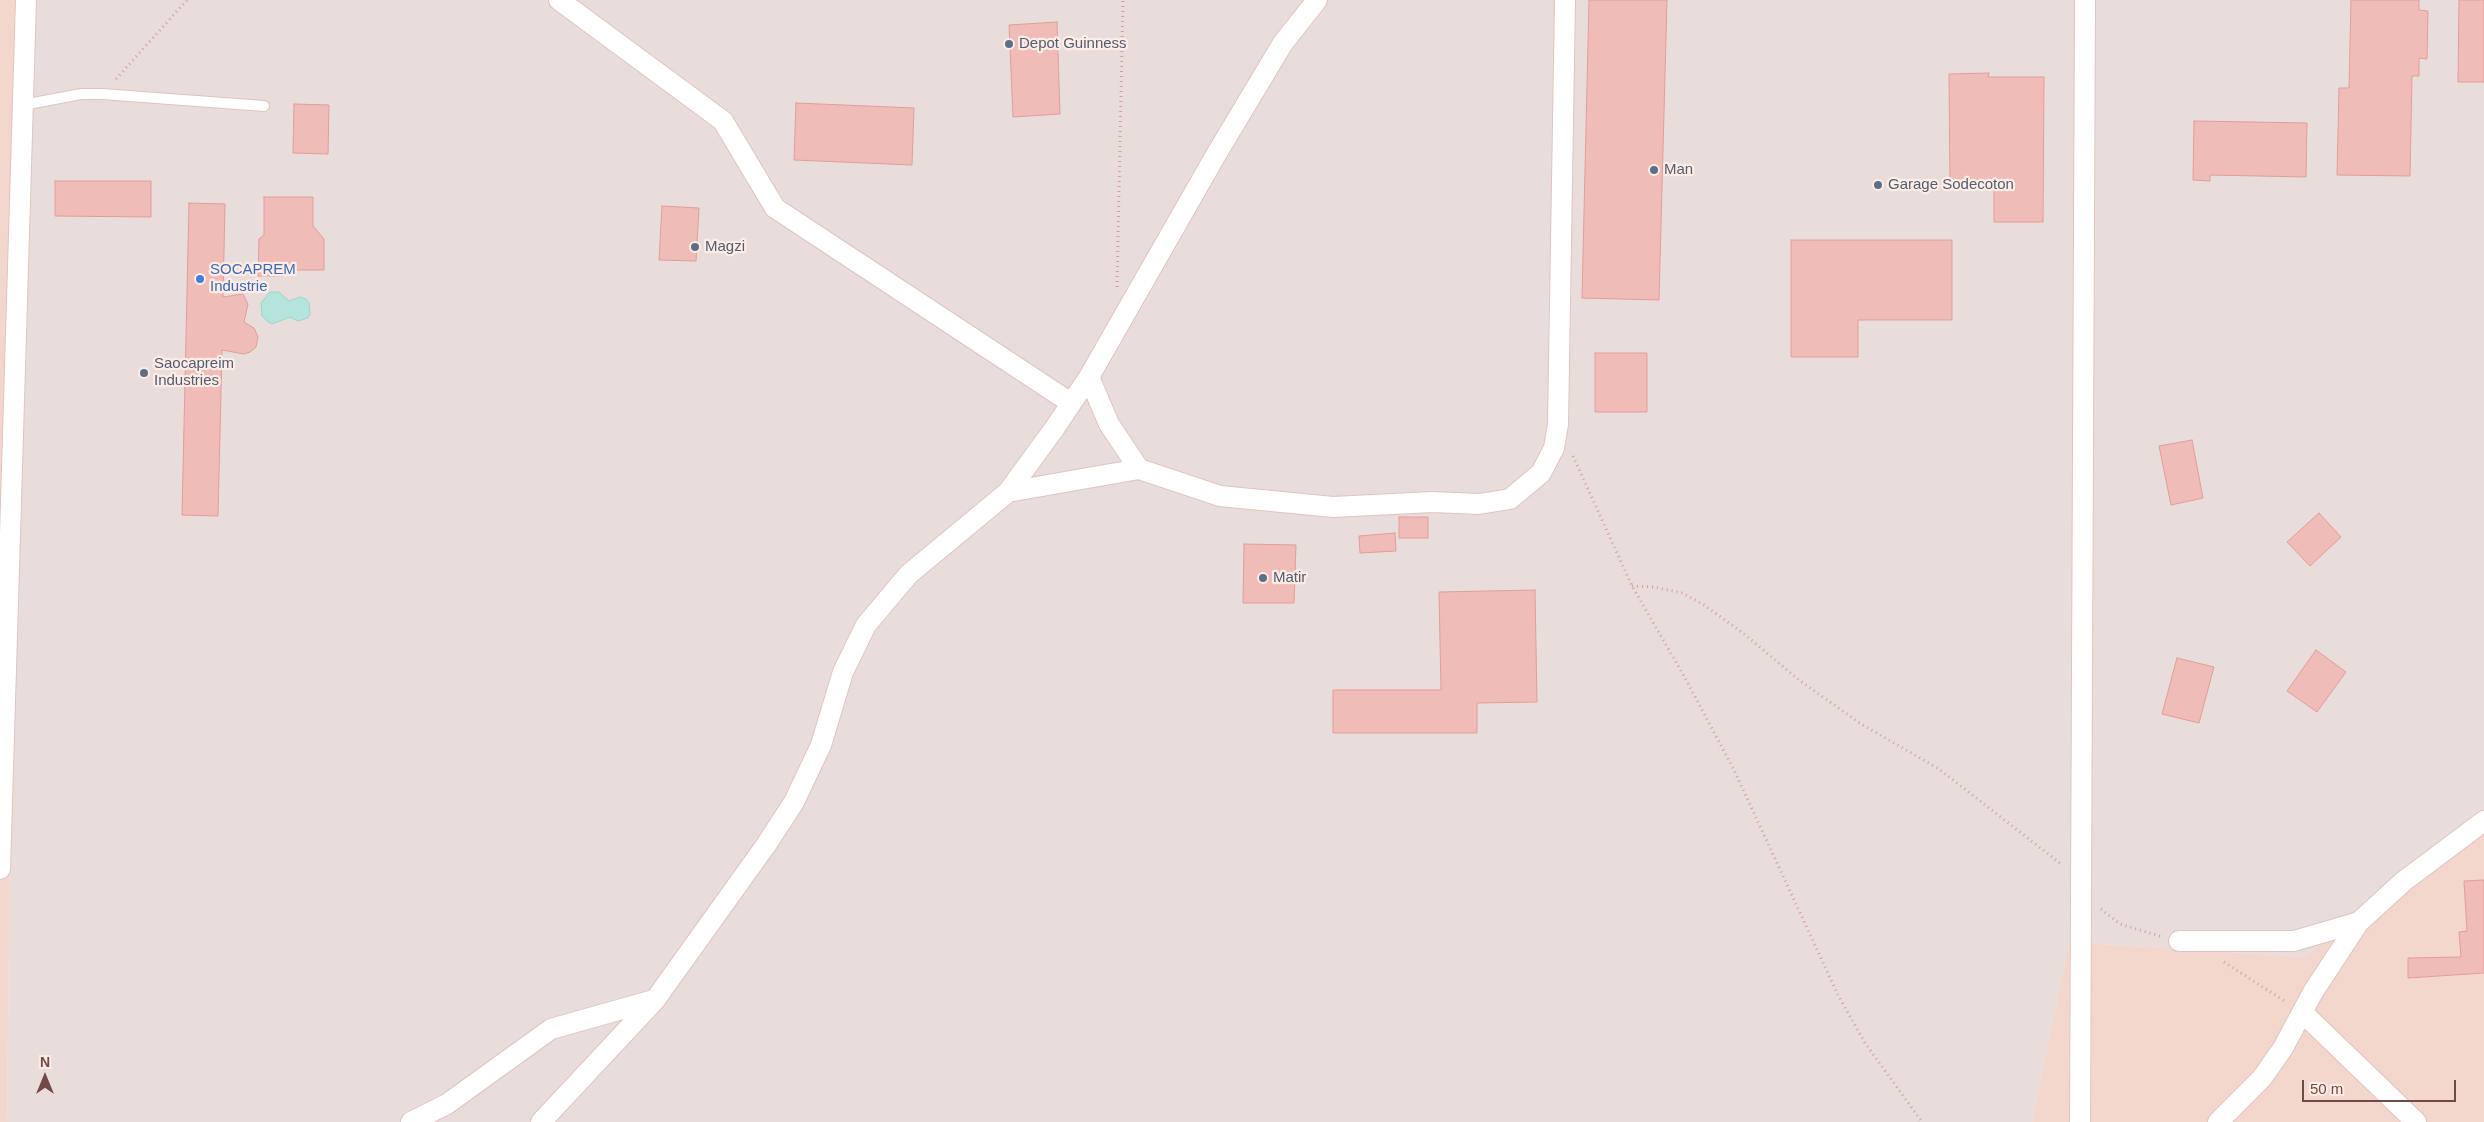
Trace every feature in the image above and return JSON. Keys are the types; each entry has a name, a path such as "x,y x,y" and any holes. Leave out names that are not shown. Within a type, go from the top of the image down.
{"street":[{"path":"0,869 9,284 23,105 26,0"},
{"path":"559,0 723,121 775,208 1071,403"},
{"path":"541,1122 655,1000 766,845 794,802 821,745 842,672 866,626 909,574 1008,492 1089,377 1252,94 1283,43 1316,0"},
{"path":"1008,492 1139,470 1220,496 1333,507 1432,502 1479,504 1510,499 1541,472 1554,448 1558,424 1565,0"},
{"path":"2080,1122 2085,0"},
{"path":"1089,377 1109,424 1139,470"},
{"path":"2218,1122 2262,1078 2284,1048 2313,992 2359,922 2404,881 2484,821"},
{"path":"2179,941 2294,941 2359,922"},
{"path":"411,1122 447,1104 551,1029 655,1000"},
{"path":"2303,1013 2416,1122"}],"lane":[{"path":"23,105 81,94 102,94 264,106"}],"path":[{"path":"102,94 188,0"},
{"path":"1116,292 1123,0"},
{"path":"1558,424 1632,586 1684,676 1734,770 1838,995 1865,1042 1922,1122"},
{"path":"1632,586 1654,587 1682,593 1704,605 1743,633 1799,680 1861,724 1939,769 2052,856 2081,882"},
{"path":"2100,908 2120,924 2179,941"},
{"path":"2217,958 2231,965 2303,1013"}],"shaded area":[{"path":"0,0 19,0 7,1122 0,1122"},
{"path":"19,0 2484,0 2484,819 2305,957 2069,942 2032,1122 7,1122"},
{"path":"2484,819 2484,1122 2032,1122 2069,942 2304,957"}],"water":[{"path":"270,292 279,292 289,301 300,297 306,299 309,303 310,314 308,318 298,321 290,317 272,324 267,321 262,316 261,303"}],"building":[{"path":"1589,0 1667,0 1659,300 1582,298"},
{"path":"2351,0 2419,0 2419,10 2428,11 2427,59 2419,58 2419,76 2412,76 2410,176 2337,175 2339,88 2349,88"},
{"path":"2459,0 2484,0 2484,82 2458,82"},
{"path":"1057,22 1060,114 1013,117 1009,25"},
{"path":"1989,73 1988,77 2044,77 2043,222 1994,222 1994,186 1950,185 1949,74"},
{"path":"796,103 914,108 912,165 794,160"},
{"path":"294,104 329,105 328,154 293,153"},
{"path":"2194,121 2307,123 2306,177 2210,175 2210,181 2193,180"},
{"path":"55,181 151,181 151,217 55,216"},
{"path":"264,197 313,197 313,226 324,239 324,270 283,270 283,276 258,276 259,239 264,235"},
{"path":"189,203 225,204 223,297 243,294 248,304 244,322 254,328 258,337 256,347 250,352 244,354 222,350 218,516 182,515"},
{"path":"662,206 699,208 696,261 659,260"},
{"path":"1791,240 1952,240 1952,320 1858,320 1858,357 1791,357"},
{"path":"1595,353 1647,353 1647,412 1595,412"},
{"path":"2192,440 2203,498 2171,505 2159,446"},
{"path":"2319,513 2341,537 2310,566 2287,542"},
{"path":"1399,517 1428,517 1428,538 1399,538"},
{"path":"1395,533 1396,551 1360,553 1359,536"},
{"path":"1244,544 1296,545 1294,603 1243,603"},
{"path":"1535,590 1537,702 1477,703 1477,733 1333,733 1333,690 1441,690 1439,592"},
{"path":"2316,650 2346,672 2317,712 2287,691"},
{"path":"2177,658 2214,667 2199,723 2162,714"},
{"path":"2484,880 2484,973 2408,978 2408,958 2461,957 2459,932 2467,931 2464,881"}],"place":[{"name":"Depot Guinness","path":"1009,44"},
{"name":"Man","path":"1654,170"},
{"name":"Garage Sodecoton","path":"1878,185"},
{"name":"Magzi","path":"695,247"},
{"name":"SOCAPREM Industrie","path":"200,279"},
{"name":"Saocapreim Industries","path":"144,373"},
{"name":"Matir","path":"1263,578"}]}
